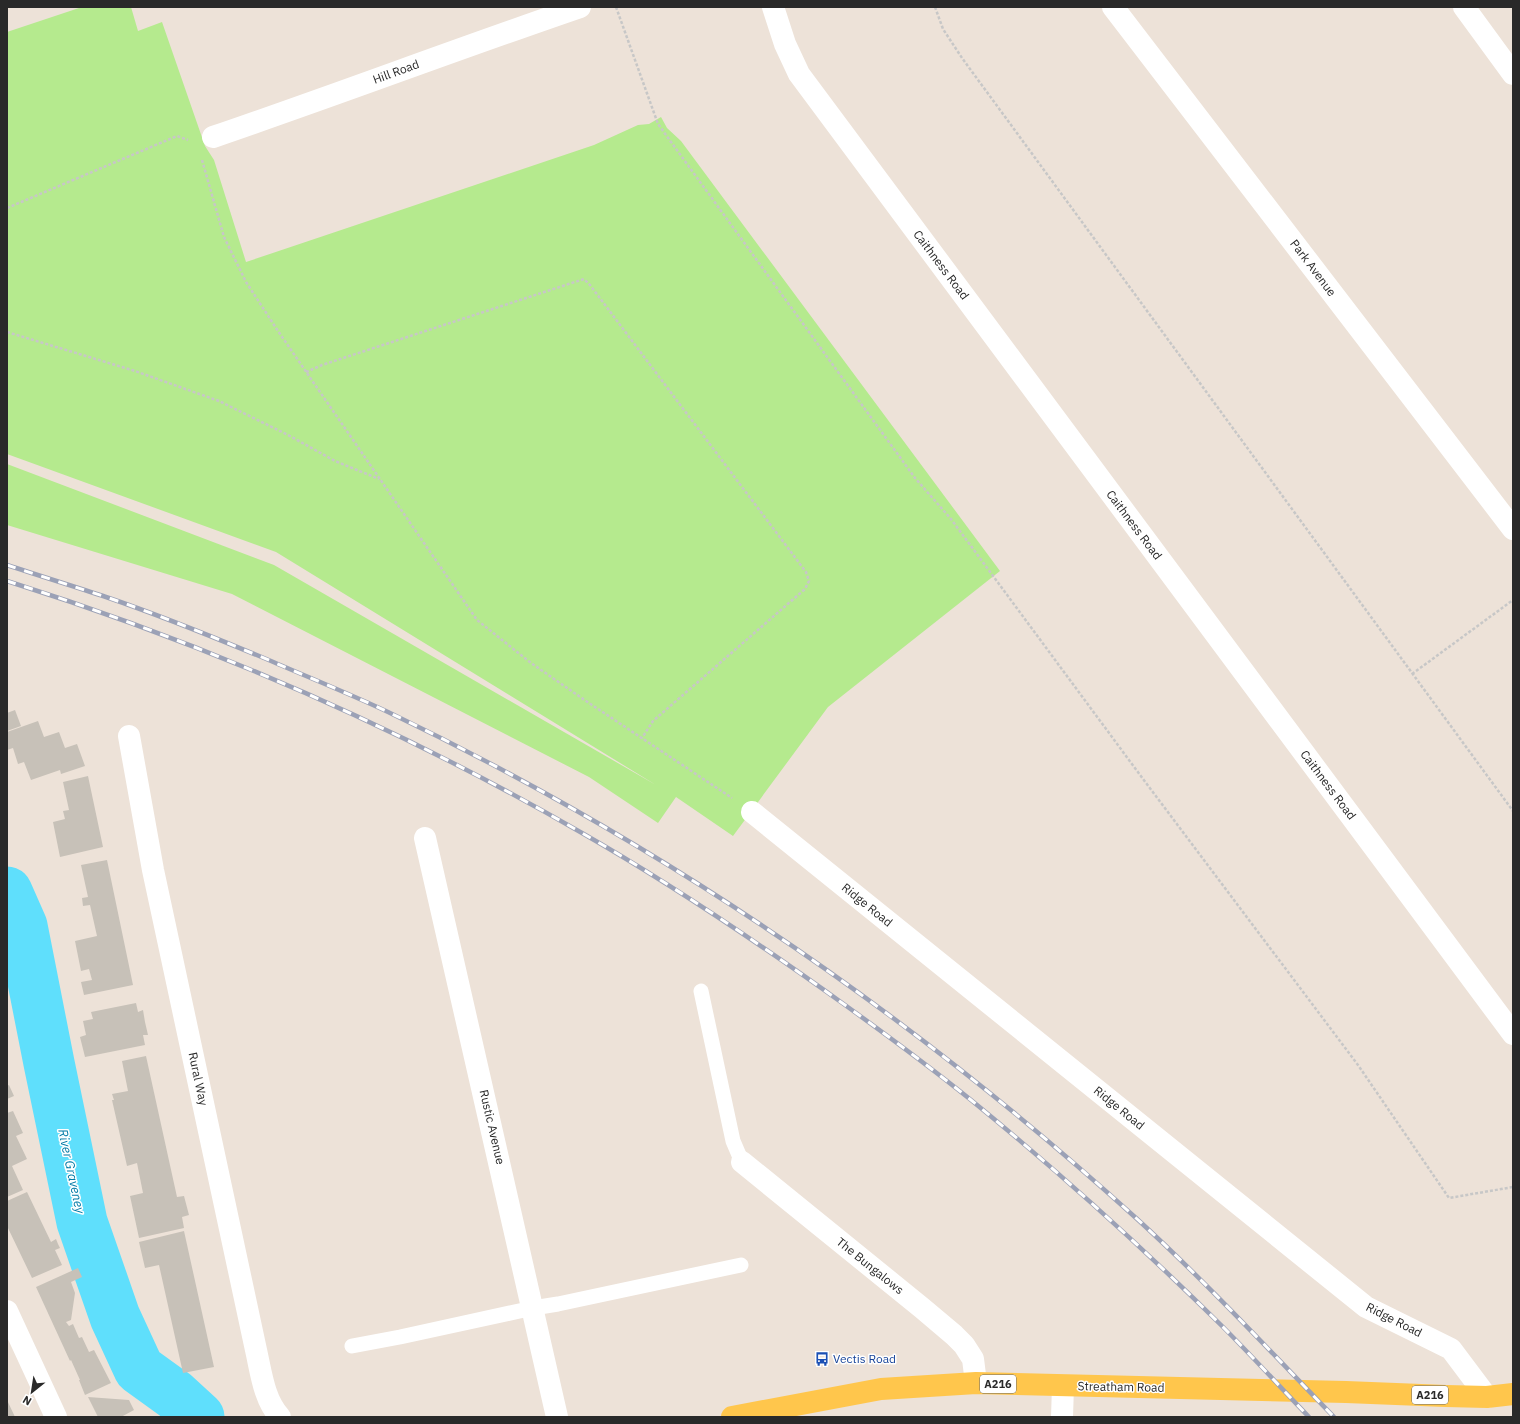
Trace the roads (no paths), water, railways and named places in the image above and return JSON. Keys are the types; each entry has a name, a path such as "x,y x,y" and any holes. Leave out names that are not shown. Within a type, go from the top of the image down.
{"main road":[{"name":"Streatham Road","path":"732,1417 755,1415 881,1389 976,1383 1487,1396 1513,1394"}],"street":[{"name":"Hill Road","path":"205,141 461,48 580,7"},
{"name":"Caithness Road","path":"773,7 785,44 799,74 1513,1034"},
{"name":"Park Avenue","path":"1113,7 1513,529"},
{"path":"1464,7 1513,74"},
{"name":"Rural Way","path":"129,736 153,870 256,1350 272,1409 280,1417"},
{"name":"Ridge Road","path":"752,812 1366,1307 1451,1349 1487,1396"},
{"name":"Rustic Avenue","path":"425,838 558,1417"},
{"name":"The Bungalows","path":"742,1162 954,1335 964,1345 973,1359 976,1383"},
{"path":"7,1311 56,1417"},
{"path":"1062,1417 1063,1386"}],"lane":[{"path":"701,991 733,1141 742,1162"},
{"path":"352,1346 400,1338 741,1264"}],"waterway":[{"name":"River Graveney","path":"7,892 22,926 82,1222 115,1317 139,1369 175,1395 199,1417"}],"railway":[{"path":"7,565 106,597 168,620 271,661 374,705 489,763 589,818 686,876 780,938 873,1003 963,1072 1051,1143 1136,1218 1187,1266 1334,1417"},
{"path":"7,581 156,632 301,691 373,724 444,758 513,795 582,833 683,894 781,960 861,1017 971,1100 1068,1182 1161,1267 1233,1337 1309,1417"}],"place":[{"name":"Vectis Road","path":"822,1359"}]}
